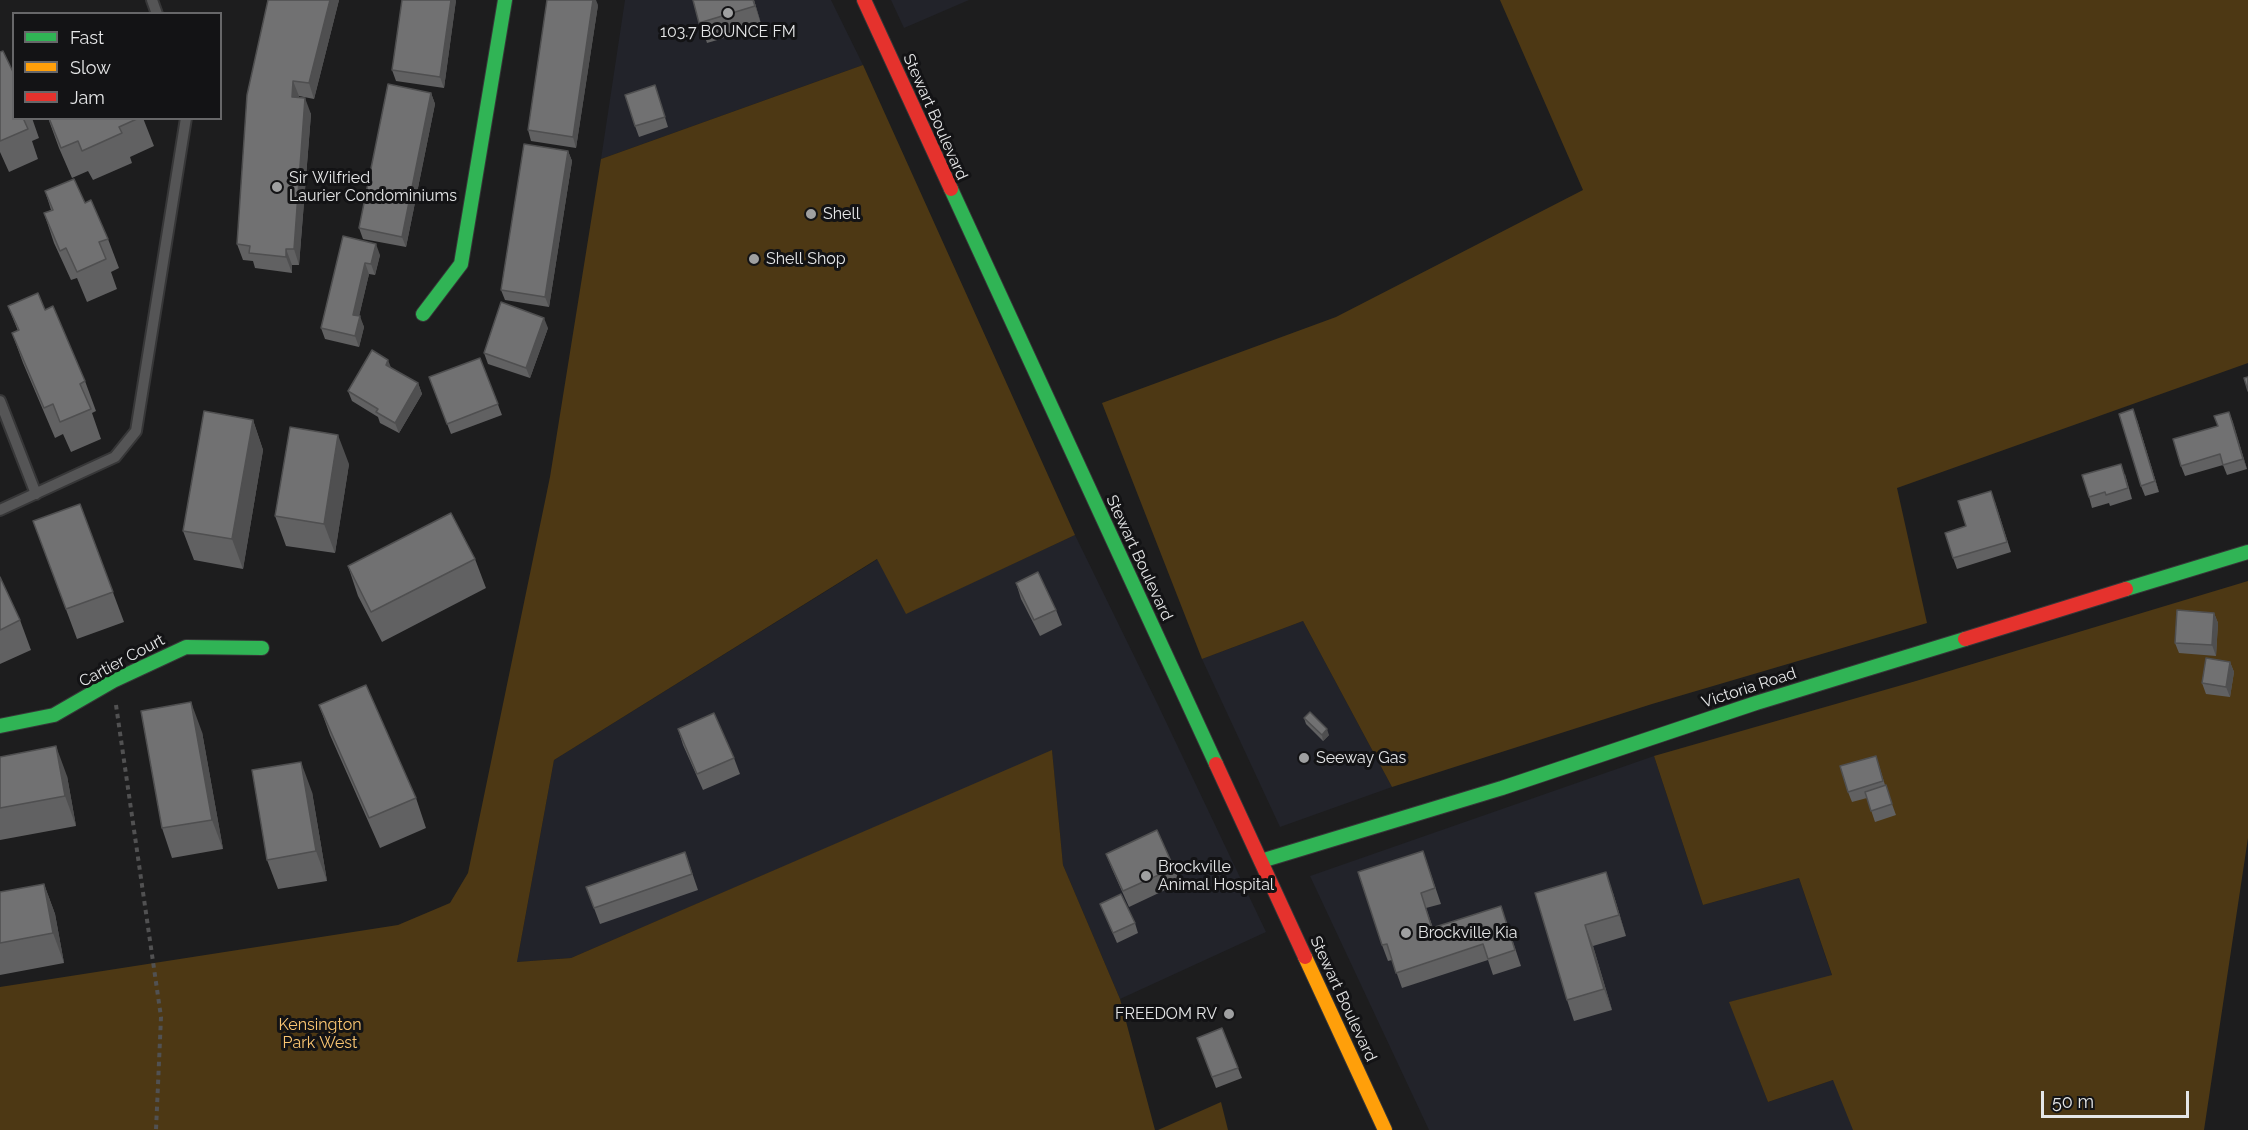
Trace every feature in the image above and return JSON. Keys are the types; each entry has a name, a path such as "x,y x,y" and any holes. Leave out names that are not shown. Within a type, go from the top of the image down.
{"street":[{"path":"423,314 461,264 505,0"},
{"name":"Stewart Boulevard","path":"864,0 1385,1130"},
{"name":"Victoria Road","path":"1261,861 1502,788 1756,703 2248,552"},
{"name":"Cartier Court","path":"0,726 54,715 112,681 186,647 262,648"}],"lane":[{"path":"0,510 115,457 136,431 186,120"},
{"path":"0,401 36,494"}],"path":[{"path":"112,681 161,1017 156,1130"}],"shaded area":[{"path":"625,0 831,0 863,65 601,159"},
{"path":"891,0 969,0 904,28"},
{"path":"1075,535 1266,932 1120,999 1063,865 1052,751 571,958 517,962 554,760 878,559 906,613"},
{"path":"1303,621 1392,787 1280,827 1202,659"},
{"path":"1654,756 1703,905 1799,878 1832,976 1730,1002 1768,1102 1839,1078 1857,1130 1429,1130 1310,876"}],"green space":[{"path":"1500,0 2248,0 2248,363 1897,488 1927,623 1652,704 1392,787 1303,621 1202,659 1102,403 1336,317 1583,190"},
{"name":"Kensington Park West","path":"863,65 1075,535 906,614 877,559 554,760 517,962 571,958 1052,750 1063,865 1120,999 1155,1130 0,1130 0,987 398,925 450,903 468,873 550,477 601,159"},
{"path":"2248,581 2248,838 2204,1130 1853,1130 1833,1080 1768,1102 1729,1002 1832,975 1799,878 1703,905 1654,756 1916,681"},
{"path":"1221,1102 1228,1130 1158,1130"}],"building":[{"name":"Sir Wilfried Laurier Condominiums","path":"268,0 330,0 309,83 293,81 292,97 305,98 294,249 286,249 286,257 249,253 250,246 237,244 247,95"},
{"path":"402,0 451,0 440,77 392,70"},
{"path":"547,0 593,0 573,137 528,130"},
{"path":"693,0 753,0 755,6 699,23"},
{"path":"3,51 12,70 12,120 24,120 28,129 0,141 0,52"},
{"path":"388,84 431,93 402,237 359,228"},
{"path":"655,85 665,117 635,126 625,95"},
{"path":"50,120 135,120 119,127 122,133 82,151 78,141 61,148"},
{"path":"524,144 568,151 545,297 501,290"},
{"path":"74,179 85,203 91,200 108,239 99,242 106,259 77,272 66,248 60,251 44,213 53,210 45,191"},
{"path":"343,236 376,244 371,264 365,263 353,315 360,316 355,336 321,328"},
{"path":"38,293 45,310 53,306 85,381 80,384 91,409 60,422 53,404 44,408 12,333 19,330 8,306"},
{"path":"501,302 544,318 526,368 484,353"},
{"path":"372,350 388,360 386,365 418,383 395,423 376,412 378,409 348,391"},
{"path":"480,358 498,404 447,424 429,377"},
{"path":"2248,377 2248,391 2244,378"},
{"path":"2133,409 2155,481 2141,486 2119,414"},
{"path":"204,411 253,420 232,539 183,531"},
{"path":"2229,412 2243,459 2223,465 2220,454 2181,466 2173,439 2218,426 2214,416"},
{"path":"290,427 338,435 324,524 275,516"},
{"path":"2121,464 2128,488 2106,495 2105,492 2089,497 2082,475"},
{"path":"1991,491 2007,542 1953,558 1945,533 1966,526 1958,501"},
{"path":"80,504 113,592 66,609 33,521"},
{"path":"451,513 475,559 371,612 348,566"},
{"path":"1038,572 1056,610 1034,620 1016,583"},
{"path":"0,577 20,620 0,630"},
{"path":"2177,610 2214,613 2212,645 2175,643"},
{"path":"2206,658 2230,662 2226,687 2202,683"},
{"path":"366,685 416,798 369,818 319,705"},
{"path":"191,702 212,820 162,828 141,711"},
{"path":"1310,712 1327,729 1322,735 1304,718"},
{"path":"714,713 734,758 697,774 678,729"},
{"path":"56,746 65,796 0,808 0,757"},
{"path":"1876,756 1883,781 1848,792 1840,766"},
{"path":"301,762 316,851 267,860 252,770"},
{"path":"1886,785 1892,804 1871,811 1865,792"},
{"path":"1157,830 1174,868 1123,891 1106,854"},
{"name":"Brockville Kia","path":"1423,851 1435,888 1421,893 1432,928 1501,906 1515,950 1488,959 1483,944 1396,973 1387,944 1382,945 1358,872"},
{"path":"685,852 692,874 594,908 586,887"},
{"path":"1606,872 1619,915 1585,925 1604,989 1567,1000 1535,893"},
{"path":"44,884 53,933 0,943 0,892"},
{"path":"1121,894 1135,923 1113,933 1100,904"},
{"path":"1222,1028 1238,1068 1212,1077 1197,1038"}],"traffic: fast":[{"path":"423,314 461,264 505,0"},
{"path":"951,189 1216,764"},
{"path":"2126,589 2248,552"},
{"path":"1261,861 1502,788 1756,703 1965,639"},
{"path":"0,726 54,715 113,681 186,647 262,648"}],"traffic: slow":[{"path":"1305,957 1385,1130"}],"traffic: jam":[{"path":"864,0 951,189"},
{"path":"1965,639 2126,589"},
{"path":"1216,764 1305,957"}],"place":[{"name":"103.7 BOUNCE FM","path":"728,13"},
{"name":"Sir Wilfried Laurier Condominiums","path":"277,187"},
{"name":"Shell","path":"811,214"},
{"name":"Shell Shop","path":"754,259"},
{"name":"Seeway Gas","path":"1304,758"},
{"name":"Brockville Animal Hospital","path":"1146,876"},
{"name":"Brockville Kia","path":"1406,933"},
{"name":"FREEDOM RV","path":"1229,1014"}]}
